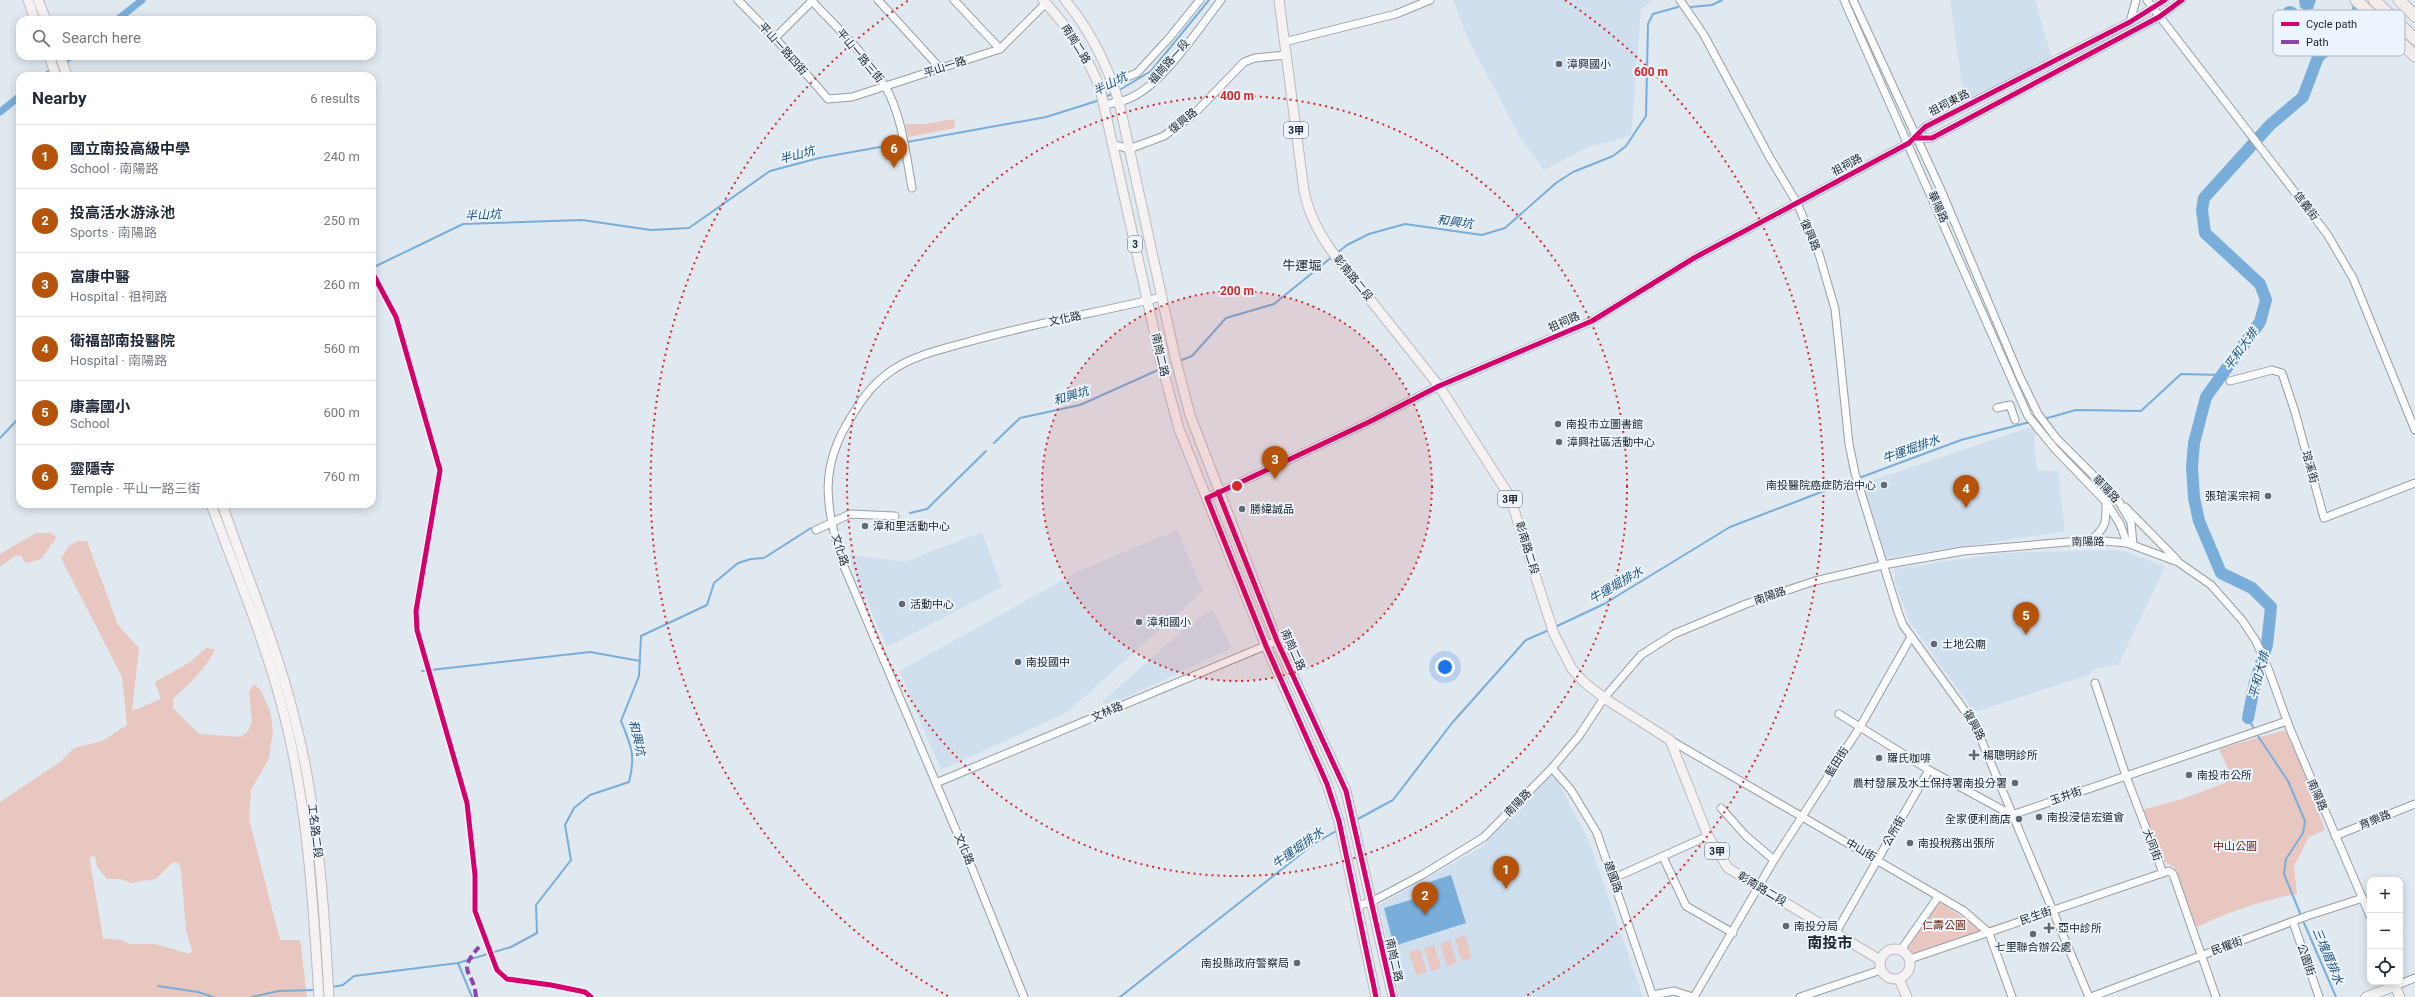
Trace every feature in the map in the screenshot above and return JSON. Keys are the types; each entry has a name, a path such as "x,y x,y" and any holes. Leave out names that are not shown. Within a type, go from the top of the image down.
{"highway":[{"path":"2356,0 2367,10"},
{"path":"2374,0 2385,10"},
{"path":"2399,0 2415,16"},
{"path":"2405,29 2415,39"},
{"path":"2405,47 2415,56"}],"main road":[{"path":"28,0 34,16"},
{"path":"38,0 44,16"},
{"name":"南崗二路","path":"1065,0 1094,41 1113,84 1119,102 1190,416 1277,642 1339,771 1353,815 1392,997"},
{"name":"彰南路二段","path":"1279,0 1304,191 1315,225 1335,255 1439,386 1510,497 1553,630 1572,669 1585,683 1604,698 1670,740 1708,836 1728,868 1835,934 1880,965 1887,977 1899,979"},
{"name":"南崗二路","path":"1044,1 1079,46 1093,71 1100,88 1161,362 1179,429 1266,646 1328,784 1339,821 1356,906"},
{"path":"50,60 55,72"},
{"path":"61,60 66,72"},
{"path":"213,508 284,695"},
{"path":"223,508 284,695"},
{"name":"工名路二段","path":"284,695 295,717 307,772 318,846 329,997"},
{"name":"工名路二段","path":"284,695 285,719 301,796 310,861 319,997"},
{"name":"3","path":"1356,906 1376,997"},
{"path":"1880,965 1886,952 1896,949 1901,950 1910,959 1908,972 1899,979 1907,997"},
{"path":"2374,996 2392,985"},
{"path":"2394,985 2400,997"}],"street":[{"name":"平山一路四街","path":"738,0 775,38 828,100"},
{"path":"775,38 812,0"},
{"name":"平山一路三街","path":"812,0 870,65 885,86 896,111 912,188"},
{"path":"878,0 940,68"},
{"path":"954,0 1000,49"},
{"name":"福崗路一段","path":"1100,88 1137,73 1170,37 1200,0"},
{"name":"福崗路一段","path":"1104,105 1119,102 1144,90 1162,75 1221,0"},
{"path":"1284,42 1396,14 1430,0"},
{"name":"復興路","path":"1680,0 1714,54 1770,158 1797,203 1819,254 1835,309 1849,444 1858,482 1898,612 1911,637 1975,725 2012,815 2031,855 2052,911 2090,997"},
{"name":"華陽路","path":"1844,0 1909,143 2010,378 2028,416 2055,449 2106,502 2120,524 2130,544"},
{"name":"華陽路","path":"1853,0 1941,190 2020,377 2038,414 2046,425 2082,464 2118,500 2131,522 2130,544"},
{"path":"2130,22 2136,0"},
{"name":"信義街","path":"2146,0 2327,234 2354,278 2415,430"},
{"path":"2153,8 2154,0"},
{"name":"祖祠東路","path":"1916,138 1925,126 2130,22 2165,0"},
{"name":"祖祠東路","path":"1916,138 1932,138 2159,17 2182,0"},
{"name":"平山一路","path":"828,100 852,97 1000,49 1044,1"},
{"name":"復興路","path":"1129,149 1164,136 1184,123 1244,62 1255,58 1286,55"},
{"name":"祖祠路","path":"1207,498 1369,422 1439,386 1592,320 1694,258 1916,138"},
{"path":"1921,149 1932,138"},
{"path":"1112,144 1129,149"},
{"name":"文化路","path":"1024,997 936,783 843,564 833,523 828,490 829,465 835,444 864,396 891,370 912,359 993,335 1162,297"},
{"name":"琯溪街","path":"2230,381 2272,370 2282,373 2295,412 2324,518 2415,483"},
{"path":"1997,408 2010,404 2015,420"},
{"path":"2118,500 2178,562"},
{"path":"2091,540 2102,531 2106,520 2106,502"},
{"path":"816,530 850,514 895,516"},
{"name":"南陽路","path":"1356,906 1371,902 1422,875 1484,838 1552,768 1579,736 1604,698 1641,655 1674,634 1746,604 1815,581 1883,565 1962,551 2091,540 2130,544 2178,562 2223,597 2242,620 2256,640 2287,722 2369,913"},
{"name":"藍田街","path":"1694,997 1733,933 1774,860 1860,727 1911,637"},
{"name":"文林路","path":"936,783 1277,642"},
{"name":"大同街","path":"2095,683 2126,776 2163,873 2169,871 2173,874 2216,997"},
{"path":"1840,714 1929,770 2012,815"},
{"name":"玉井街","path":"2012,815 2287,722"},
{"name":"中山街","path":"1670,740 1878,859 1938,897 1964,911 1989,933 2012,997"},
{"name":"建國路","path":"1552,768 1571,790 1597,833 1614,878 1653,996"},
{"name":"公所街","path":"1835,934 1929,770"},
{"name":"育樂路","path":"2335,836 2415,804"},
{"path":"1721,808 1746,836 1774,860"},
{"path":"1614,878 1708,836"},
{"path":"1663,857 1686,906 1733,933"},
{"name":"民生街","path":"1910,959 2163,873"},
{"path":"1901,950 1938,897"},
{"name":"民權街","path":"2090,997 2293,922 2363,898"},
{"name":"公園街","path":"2293,922 2320,997"},
{"path":"1801,997 1880,965"},
{"path":"2403,981 2415,978"},
{"path":"1653,996 1674,991 1694,997"}],"shaded area":[{"name":"漳興國小","path":"1453,0 1653,0 1641,9 1631,136 1588,147 1544,170 1520,137 1468,39"},
{"path":"1950,0 2035,0 2053,61 1965,106"},
{"path":"2034,426 2036,430 2034,443 2037,470 2058,471 2065,531 1886,558 1862,484"},
{"name":"南投國中","path":"1177,530 1203,591 1066,713 941,770 899,671 1079,571"},
{"path":"982,532 1002,587 887,647 847,554 904,562"},
{"path":"2103,550 2125,551 2165,567 2118,665 2097,668 2089,675 1974,712 1909,621 1895,582 1895,569 2005,553"},
{"name":"漳和國小","path":"1212,609 1232,648 1106,707 1102,702 1182,631"},
{"path":"1552,771 1588,839 1643,997 1400,997 1379,905 1482,847"}],"green space":[{"path":"954,119 955,128 908,137 905,124 925,124"},
{"path":"36,533 50,533 57,537 41,559 28,563 23,561 22,556 16,555 0,567 0,554"},
{"path":"78,541 87,541 118,625 139,648 132,711 161,699 155,682 190,662 206,648 215,649 202,670 173,699 173,708 199,734 241,737 248,731 252,722 249,692 254,684 261,691 270,711 273,730 269,758 251,790 249,819 280,940 300,940 307,997 0,997 0,802 60,762 74,748 102,741 127,725 122,677 61,558 69,546","holes":["95,856 97,867 107,879 121,879 130,883 156,879 173,862 178,863 181,869 186,931 192,950 190,954 155,944 130,944 121,940 100,938 103,937 90,857"]},
{"name":"中山公園","path":"2285,730 2299,759 2325,830 2309,837 2294,867 2297,894 2246,907 2197,927 2193,922 2174,867 2163,861 2142,810 2179,800 2225,783 2230,773 2219,749"},
{"name":"仁壽公園","path":"1938,901 1982,930 1914,955 1907,950"},
{"path":"1465,935 1472,958 1462,961 1455,939"},
{"path":"1450,940 1457,963 1447,966 1440,944"},
{"path":"1434,945 1441,968 1431,971 1424,948"},
{"path":"1420,949 1427,972 1416,975 1409,952"}],"water":[{"path":"2299,0 2316,0 2313,9 2304,10 2300,7"},
{"path":"2290,6 2297,10 2283,10"},
{"path":"1451,875 1466,923 1394,946 1384,908 1433,893 1429,882"}],"waterway":[{"path":"122,16 142,0"},
{"name":"半山坑","path":"1118,91 1151,71 1209,0"},
{"name":"和興坑","path":"1691,7 1712,5 1722,0"},
{"name":"平和大排","path":"2358,10 2359,0"},
{"name":"和興坑","path":"1337,253 1347,245 1369,234 1405,224 1482,235 1505,228 1556,183 1573,172 1613,156 1626,146 1646,116 1648,24 1653,14 1678,7"},
{"name":"平和大排","path":"2248,718 2255,682 2267,645 2271,607 2252,588 2221,573 2199,521 2194,498 2192,467 2194,443 2206,397 2260,322 2266,300 2260,284 2205,233 2202,210 2204,198 2270,125 2303,97 2319,56"},
{"path":"51,72 66,60"},
{"name":"半山坑","path":"1105,97 1114,93"},
{"path":"0,112 16,99"},
{"name":"半山坑","path":"376,266 463,224 582,220 651,230 689,228 770,171 819,158 1046,117 1100,100"},
{"name":"和興坑","path":"1182,360 1192,356 1226,318 1274,304 1332,257"},
{"name":"和興坑","path":"994,443 1020,418 1080,405 1158,370"},
{"name":"牛運堀排水","path":"2044,419 2076,410 2141,411 2181,374 2220,375"},
{"name":"半山坑","path":"0,438 16,421"},
{"name":"牛運堀排水","path":"1859,478 1961,440 2030,422"},
{"name":"和興坑","path":"910,513 927,509 986,451"},
{"name":"牛運堀排水","path":"1555,627 1604,604 1730,527 1855,479"},
{"name":"和興坑","path":"332,987 343,985 354,976 458,963 511,947 537,933 536,905 571,860 565,825 574,808 590,795 629,782 632,758 630,744 621,721 639,676 641,636 707,605 714,583 738,563 751,559 764,558 811,528"},
{"name":"牛運堀排水","path":"1356,820 1393,800 1452,723 1526,640 1549,630"},
{"path":"422,671 590,652 640,661"},
{"name":"三塊厝排水","path":"2248,718 2253,727"},
{"name":"三塊厝排水","path":"2258,736 2288,781 2305,821 2303,833 2286,859 2284,874 2300,913"},
{"name":"牛運堀排水","path":"1120,997 1315,843 1338,830"},
{"name":"三塊厝排水","path":"2304,923 2336,997"},
{"name":"和興坑","path":"458,963 472,997"},
{"path":"158,986 198,992 213,997"},
{"path":"252,997 278,991 316,990"}],"marked path":[{"path":"476,997 475,988 467,967 468,962 479,947"}],"cycle path":[{"path":"1376,997 1339,821 1327,784 1266,646 1207,498 1369,422 1439,386 1592,321 1694,258 1909,143 1925,127 2130,22 2165,0"},
{"path":"1916,138 1932,138 2159,17 2182,0"},
{"path":"376,280 396,317 440,470 416,611 417,630 467,803 475,875 475,911 497,970 507,979 551,985 585,992 591,997"},
{"path":"1218,492 1277,641 1346,791 1393,997"}],"place":[{"name":"漳興國小","path":"1559,64"},
{"name":"靈隱寺","path":"894,168"},
{"name":"南投市立圖書館","path":"1558,424"},
{"name":"漳興社區活動中心","path":"1559,442"},
{"name":"富康中醫","path":"1275,479"},
{"name":"南投醫院癌症防治中心","path":"1884,485"},
{"name":"張琯溪宗祠","path":"2268,496"},
{"name":"衛福部南投醫院","path":"1966,508"},
{"name":"勝緯誠品","path":"1242,509"},
{"name":"漳和里活動中心","path":"865,526"},
{"name":"活動中心","path":"902,604"},
{"name":"漳和國小","path":"1139,622"},
{"name":"康壽國小","path":"2026,635"},
{"name":"土地公廟","path":"1934,644"},
{"name":"南投國中","path":"1018,662"},
{"name":"楊聰明診所","path":"1974,755"},
{"name":"羅氏咖啡","path":"1879,758"},
{"name":"南投市公所","path":"2189,775"},
{"name":"農村發展及水土保持署南投分署","path":"2015,783"},
{"name":"南投浸信宏道會","path":"2039,817"},
{"name":"全家便利商店","path":"2019,819"},
{"name":"南投稅務出張所","path":"1910,843"},
{"name":"國立南投高級中學","path":"1506,889"},
{"name":"投高活水游泳池","path":"1425,915"},
{"name":"南投分局","path":"1786,926"},
{"name":"亞中診所","path":"2049,928"},
{"name":"七里聯合辦公處","path":"2033,934"},
{"name":"南投縣政府警察局","path":"1297,963"}],"district":[{"name":"牛運堀","path":"1302,265"},
{"name":"南投市","path":"1830,943"}]}
